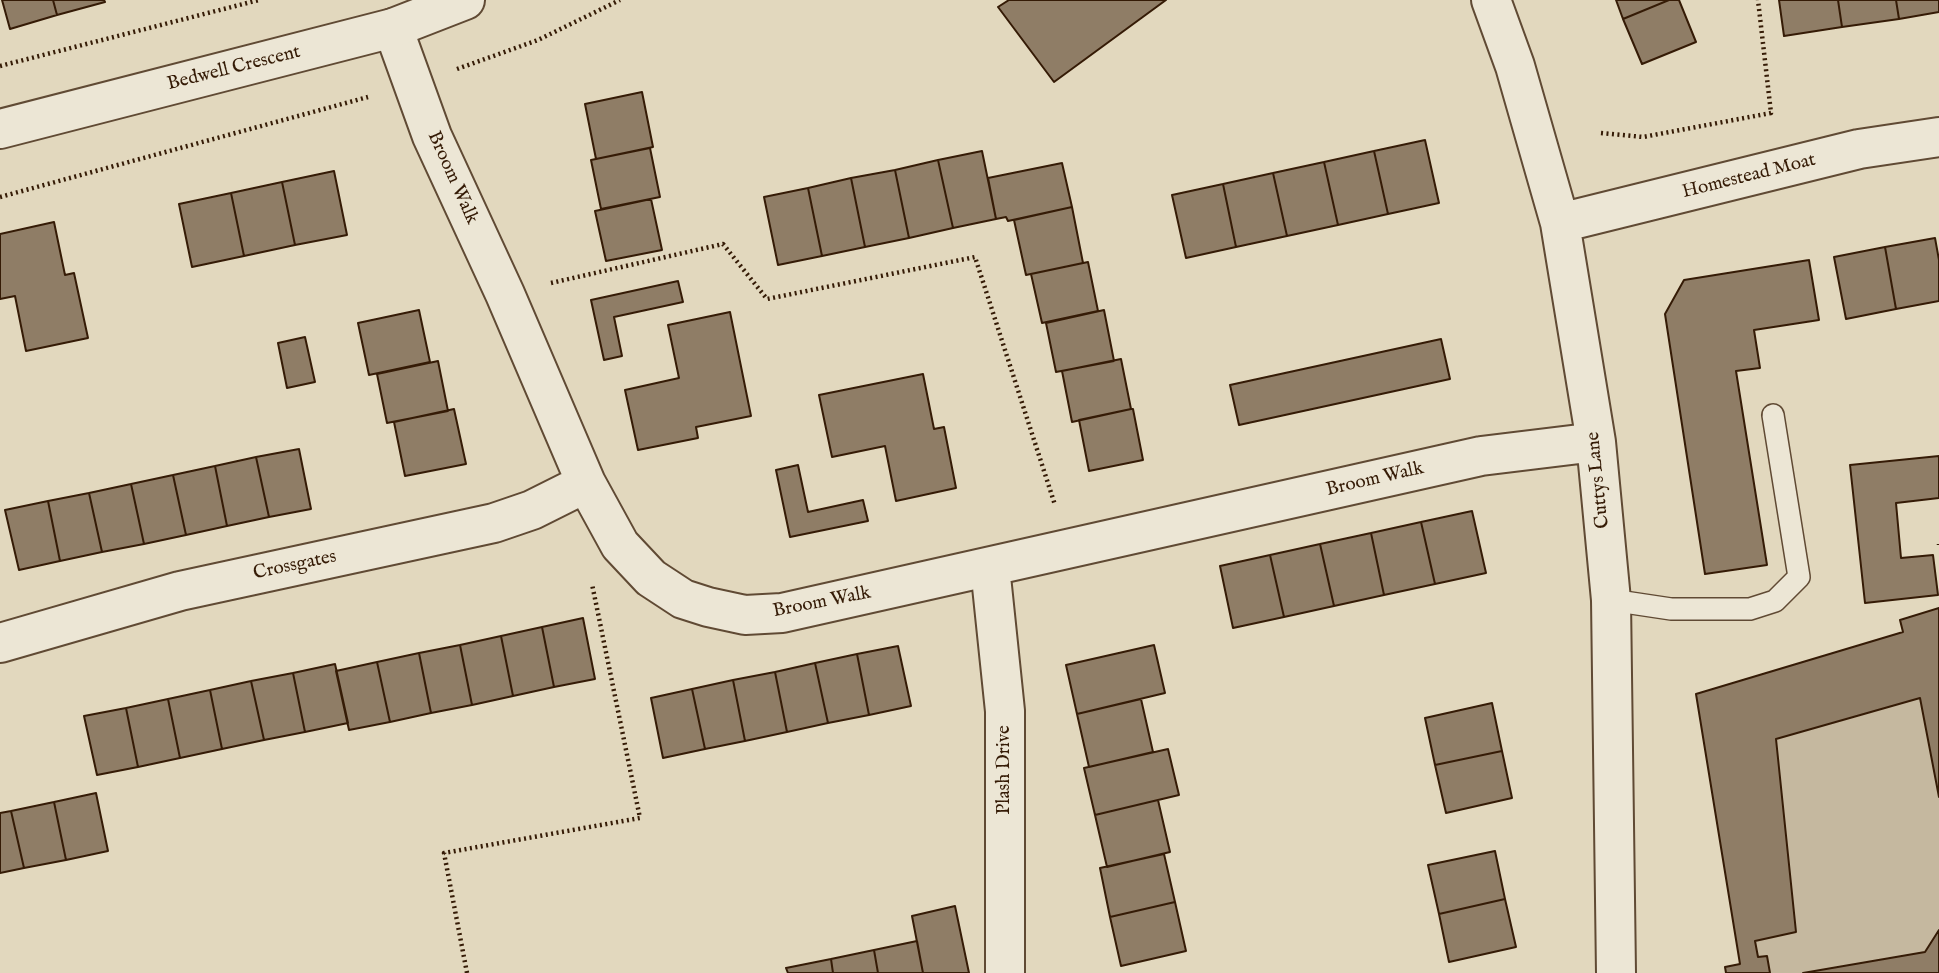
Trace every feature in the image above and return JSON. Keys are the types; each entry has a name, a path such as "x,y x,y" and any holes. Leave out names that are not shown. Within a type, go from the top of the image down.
{"street":[{"name":"Bedwell Crescent","path":"0,129 393,28 465,0"},
{"name":"Cuttys Lane","path":"1491,0 1515,66 1560,223 1596,442 1611,600 1616,973"},
{"name":"Broom Walk","path":"393,28 432,136 505,294 586,483 620,545 651,578 684,599 745,615 782,613 1481,456 1596,442"},
{"name":"Homestead Moat","path":"1560,223 1859,149 1939,137"},
{"name":"Crossgates","path":"0,643 180,591 494,523 533,510 586,483"},
{"name":"Plash Drive","path":"990,567 1005,711 1005,973"}],"lane":[{"path":"1611,600 1671,609 1750,609 1775,601 1799,577 1773,415"}],"path":[{"path":"0,66 259,0"},
{"path":"0,197 415,84 538,40 620,0"},
{"path":"1601,133 1643,137 1770,113 1758,0"},
{"path":"505,294 723,244 767,299 975,257 1069,549"},
{"path":"467,973 444,853 640,818 590,578 620,545"}],"shaded area":[{"path":"1920,698 1939,797 1939,930 1925,952 1803,973 1770,973 1767,956 1758,957 1755,941 1796,931 1776,739"}],"building":[{"path":"2,0 53,0 57,15 10,29"},
{"path":"53,0 104,0 105,2 57,15"},
{"path":"1009,0 1166,0 1054,82 998,7"},
{"path":"1616,0 1669,0 1623,19"},
{"path":"1669,0 1679,0 1696,42 1642,64 1623,19"},
{"path":"1779,0 1838,0 1842,27 1784,36"},
{"path":"1838,0 1896,0 1899,19 1842,27"},
{"path":"1896,0 1939,0 1939,12 1899,19"},
{"path":"642,92 653,147 596,159 585,104"},
{"path":"1425,140 1439,203 1388,214 1374,151"},
{"path":"650,148 660,197 601,209 591,160"},
{"path":"982,151 996,219 953,228 938,160"},
{"path":"1374,151 1388,214 1338,225 1324,162"},
{"path":"938,160 953,228 909,238 895,170"},
{"path":"1324,162 1338,225 1287,236 1273,173"},
{"path":"1062,163 1072,207 1008,221 1006,217 996,219 988,178"},
{"path":"895,170 909,238 865,247 851,178"},
{"path":"334,171 347,235 295,245 282,182"},
{"path":"1273,173 1287,236 1236,247 1223,184"},
{"path":"851,178 865,247 822,256 808,188"},
{"path":"282,182 295,245 244,256 231,193"},
{"path":"1223,184 1236,247 1186,258 1172,195"},
{"path":"808,188 822,256 778,265 764,197"},
{"path":"231,193 244,256 192,267 179,204"},
{"path":"651,199 662,250 606,261 595,211"},
{"path":"1072,207 1083,263 1026,275 1014,220"},
{"path":"54,222 65,275 74,273 88,338 26,351 15,296 0,299 0,234"},
{"path":"1935,238 1939,260 1939,301 1896,309 1885,247"},
{"path":"1885,247 1896,309 1846,319 1834,257"},
{"path":"1809,260 1819,320 1754,330 1760,368 1736,371 1767,565 1705,574 1665,314 1684,280"},
{"path":"1088,262 1098,311 1042,323 1031,274"},
{"path":"678,281 683,302 614,317 622,356 604,360 591,300"},
{"path":"419,310 430,362 369,375 358,323"},
{"path":"1104,310 1114,361 1056,372 1046,323"},
{"path":"730,312 751,416 696,427 698,438 638,450 625,390 679,378 668,325"},
{"path":"305,337 315,382 287,388 278,343"},
{"path":"1441,339 1450,379 1239,425 1230,385"},
{"path":"1121,359 1131,409 1072,422 1062,371"},
{"path":"438,361 448,411 387,423 377,374"},
{"path":"923,374 934,429 944,427 956,488 896,501 885,446 832,457 819,395"},
{"path":"454,409 466,464 405,476 394,422"},
{"path":"1133,409 1143,460 1089,471 1079,420"},
{"path":"299,449 311,509 269,517 256,457"},
{"path":"1939,456 1939,498 1896,503 1901,558 1933,555 1938,595 1865,603 1850,465"},
{"path":"256,457 269,517 227,526 215,466"},
{"path":"798,465 808,512 863,500 868,521 790,537 776,470"},
{"path":"215,466 227,526 186,535 173,475"},
{"path":"173,475 186,535 144,544 131,484"},
{"path":"131,484 144,544 102,552 89,493"},
{"path":"89,493 102,552 60,561 48,501"},
{"path":"48,501 60,561 19,570 5,510"},
{"path":"1472,511 1486,573 1435,584 1421,522"},
{"path":"1421,522 1435,584 1384,595 1371,533"},
{"path":"1371,533 1384,595 1334,606 1320,544"},
{"path":"1320,544 1334,606 1284,617 1270,555"},
{"path":"1270,555 1284,617 1233,628 1220,566"},
{"path":"1939,608 1939,797 1920,698 1776,739 1796,932 1755,941 1758,957 1767,956 1770,973 1726,973 1725,967 1740,964 1696,694 1903,632 1900,620"},
{"path":"583,618 595,679 554,687 542,627"},
{"path":"542,627 554,687 513,696 501,636"},
{"path":"501,636 513,696 472,705 460,645"},
{"path":"460,645 472,705 431,713 419,653"},
{"path":"1154,645 1165,693 1077,714 1066,665"},
{"path":"898,646 911,706 869,715 857,654"},
{"path":"419,653 431,713 390,722 377,662"},
{"path":"857,654 869,715 828,723 815,663"},
{"path":"377,662 390,722 349,730 336,671"},
{"path":"815,663 828,723 787,732 775,672"},
{"path":"335,664 348,723 305,732 293,673"},
{"path":"775,672 787,732 745,741 733,680"},
{"path":"293,673 305,732 264,740 251,681"},
{"path":"733,680 745,741 705,749 692,689"},
{"path":"251,681 264,740 222,749 210,690"},
{"path":"692,689 705,749 663,758 651,698"},
{"path":"210,690 222,749 180,758 168,699"},
{"path":"168,699 180,758 138,767 126,708"},
{"path":"1141,699 1153,752 1089,767 1077,714"},
{"path":"1492,703 1502,751 1435,765 1425,718"},
{"path":"126,708 138,767 97,775 84,716"},
{"path":"1168,749 1179,795 1095,815 1084,768"},
{"path":"1502,751 1512,798 1446,813 1435,765"},
{"path":"96,793 108,851 66,860 54,802"},
{"path":"1158,800 1170,852 1107,867 1095,815"},
{"path":"54,802 66,860 24,868 11,811"},
{"path":"11,811 24,868 0,873 0,813"},
{"path":"1495,851 1505,899 1439,914 1428,865"},
{"path":"1164,854 1175,902 1110,917 1100,868"},
{"path":"1505,899 1516,947 1449,962 1439,914"},
{"path":"1175,902 1186,951 1121,966 1110,917"},
{"path":"955,906 969,973 923,973 912,916"},
{"path":"1939,930 1939,973 1803,973 1925,952"},
{"path":"917,941 923,973 878,973 874,950"},
{"path":"874,950 878,973 833,973 831,959"},
{"path":"831,959 833,973 788,973 786,968"}]}
